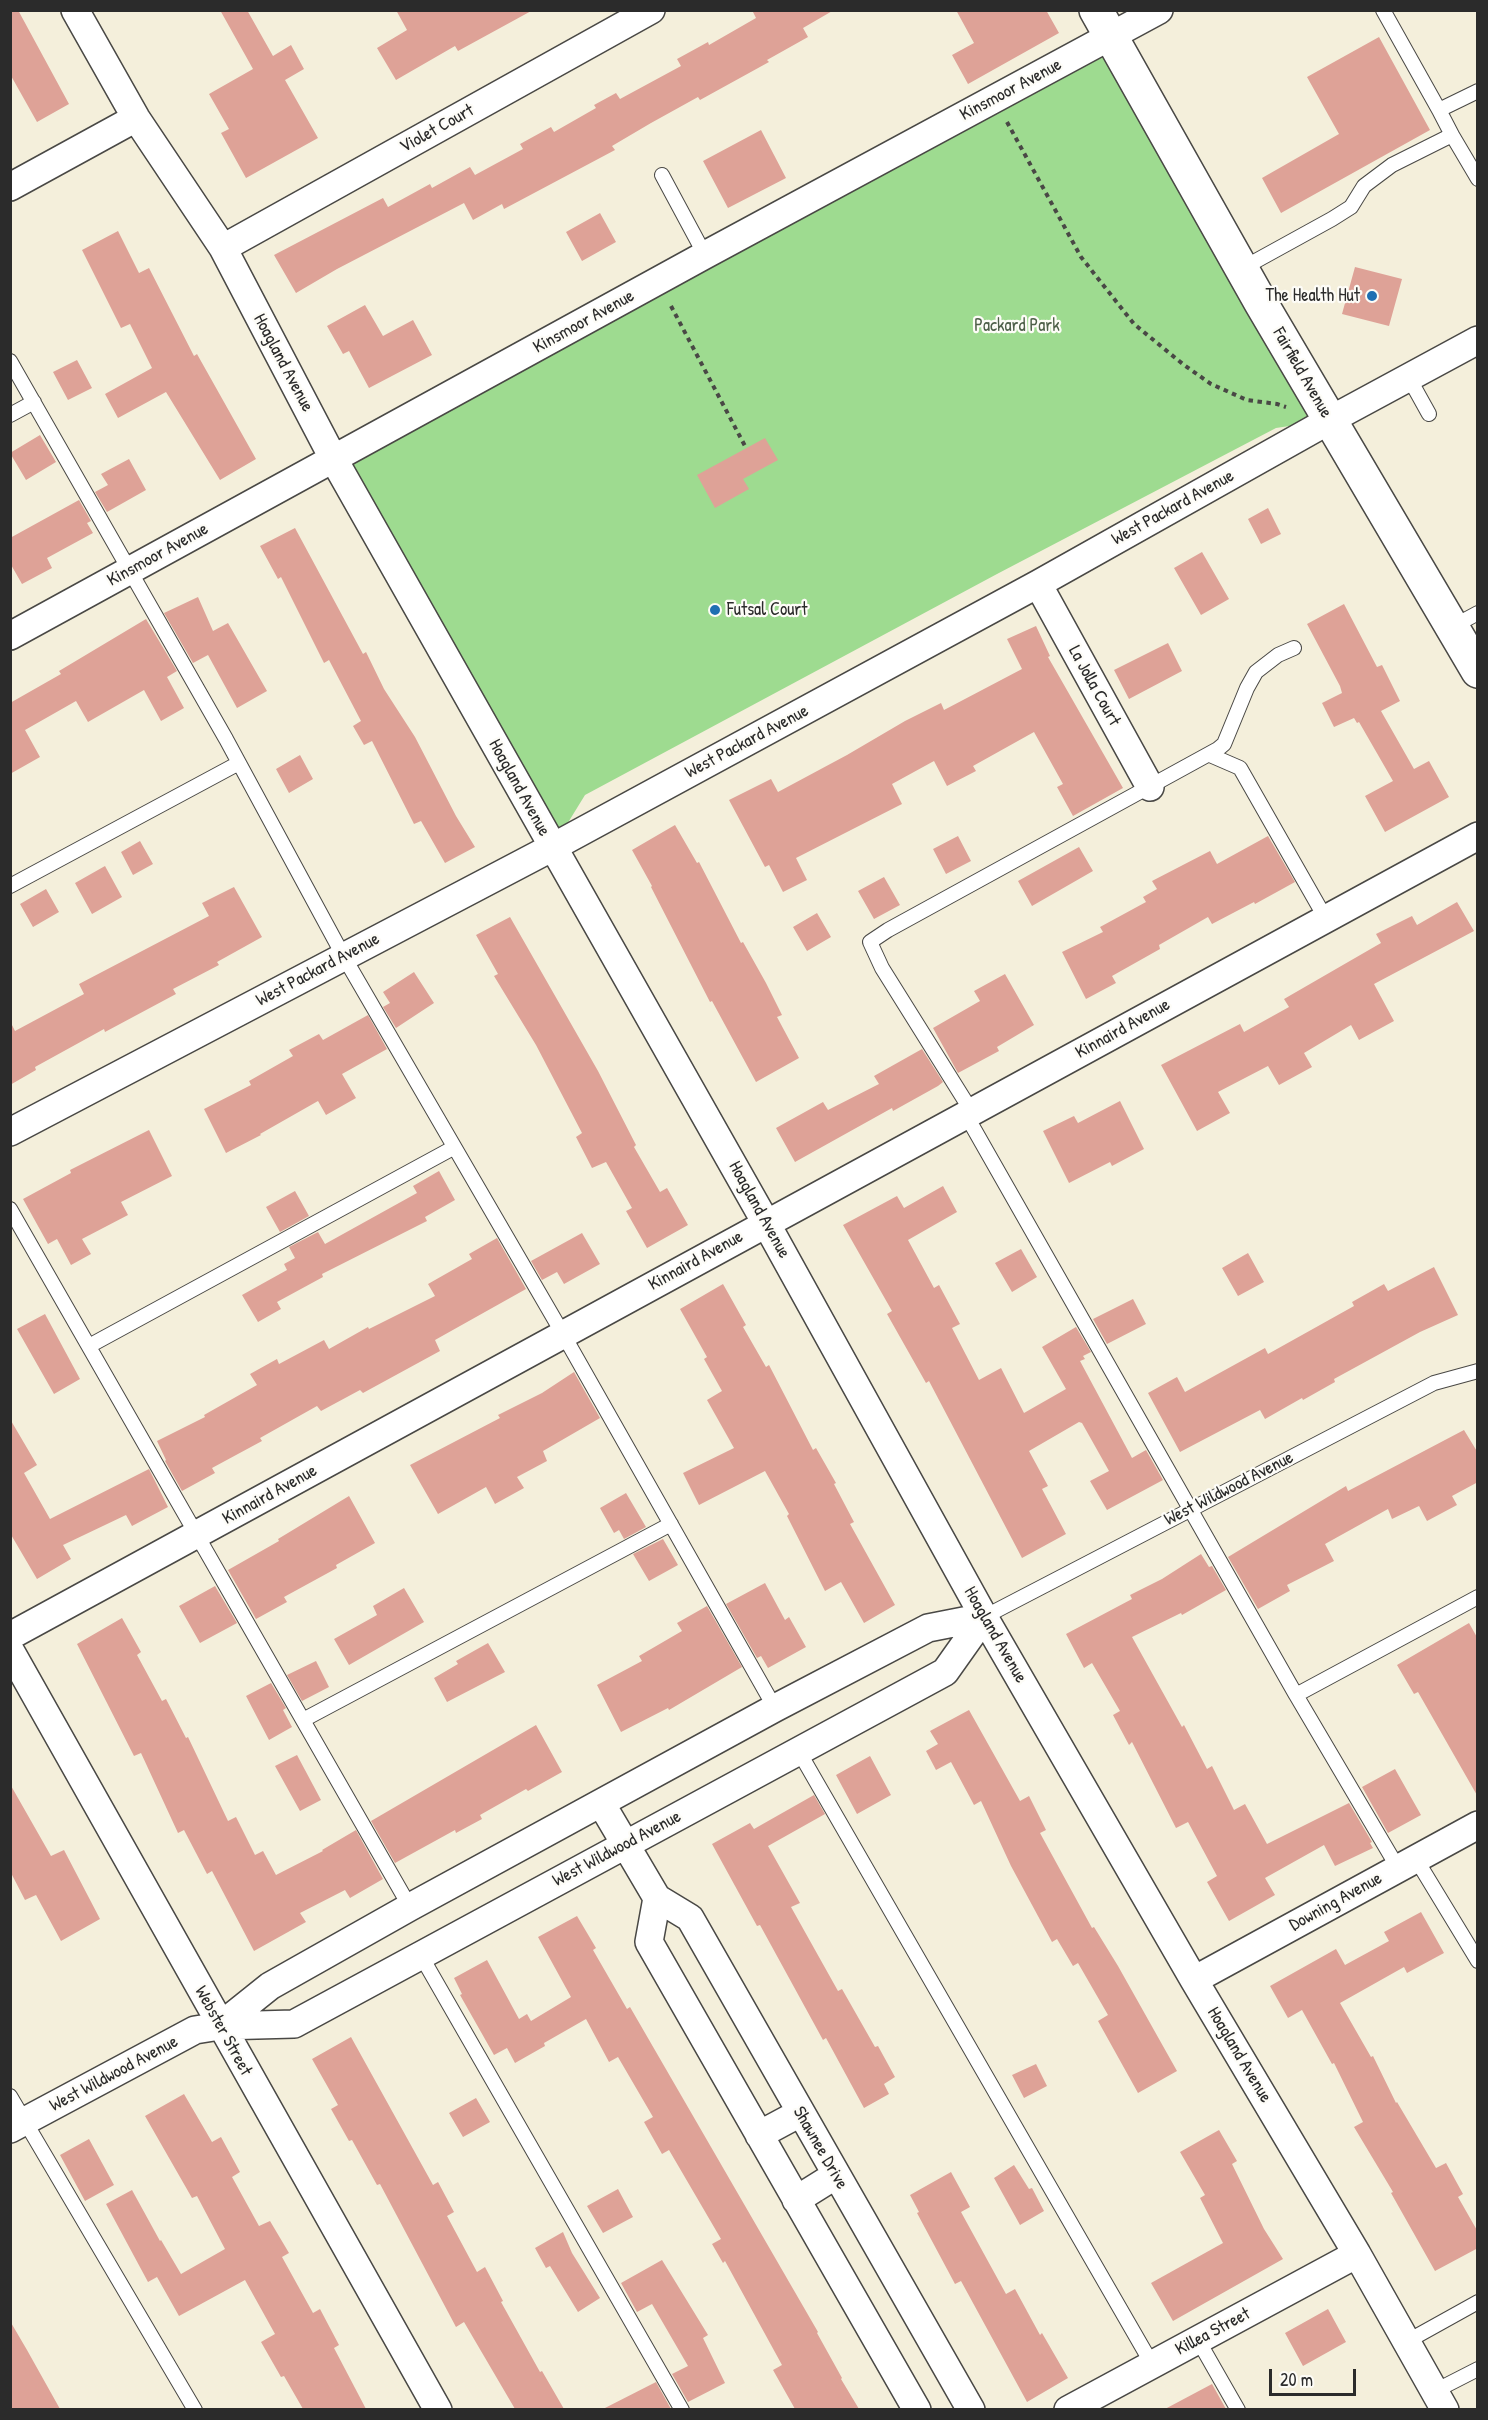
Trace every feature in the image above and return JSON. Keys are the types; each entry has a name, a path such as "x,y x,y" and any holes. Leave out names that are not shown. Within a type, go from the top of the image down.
{"main road":[{"name":"Fairfield Avenue","path":"1103,24 1330,420 1465,620 1478,671"}],"street":[{"name":"Hoagland Avenue","path":"75,10 136,118 223,248 333,458 766,1223 984,1617 1194,1980 1357,2254 1439,2401"},
{"name":"Violet Court","path":"223,248 651,10"},
{"name":"Kinsmoor Avenue","path":"10,636 657,281 995,99 1103,24 1159,10"},
{"path":"10,187 136,118"},
{"name":"West Packard Avenue","path":"10,1132 553,847 1038,584 1330,420 1478,340"},
{"name":"La Jolla Court","path":"1038,584 1150,787"},
{"name":"Kinnaird Avenue","path":"10,1636 1478,836"},
{"name":"West Wildwood Avenue","path":"220,2026 270,1986 775,1708 928,1628 984,1617"},
{"name":"West Wildwood Avenue","path":"18,2125 195,2030 220,2026 294,2024 945,1671 984,1617"},
{"name":"Webster Street","path":"10,1650 438,2409"},
{"name":"Shawnee Drive","path":"600,1803 657,1898 690,1918 971,2409"},
{"name":"Downing Avenue","path":"1194,1980 1478,1825"},
{"path":"657,1898 649,1942 917,2409"},
{"path":"759,2135 800,2113"},
{"path":"796,2200 836,2175"},
{"name":"Killea Street","path":"1068,2409 1357,2254"}],"lane":[{"path":"1383,10 1478,179"},
{"path":"1439,110 1478,91"},
{"path":"1243,268 1351,207 1364,186 1392,165 1452,135"},
{"path":"662,175 705,255"},
{"path":"10,361 239,763 344,957 453,1148 564,1334 775,1708"},
{"path":"1409,378 1429,414"},
{"path":"10,415 34,402"},
{"path":"1294,648 1278,655 1256,672 1224,744 1210,755 888,930 870,942 882,968 969,1113 1296,1695 1407,1863 1478,1961"},
{"path":"1210,755 1240,768 1326,919"},
{"path":"10,886 239,763"},
{"path":"89,1346 453,1148"},
{"path":"10,1209 410,1907"},
{"name":"West Wildwood Avenue","path":"984,1617 1434,1383 1478,1371"},
{"path":"303,1720 671,1524"},
{"path":"1296,1695 1478,1597"},
{"path":"798,1750 1152,2364"},
{"path":"420,1954 682,2409"},
{"path":"10,2096 18,2125 195,2409"},
{"path":"1406,2342 1478,2302"},
{"path":"1198,2340 1238,2409"},
{"path":"1439,2401 1478,2369"}],"path":[{"path":"995,99 1081,257 1134,324 1211,384 1247,400 1286,407"},
{"path":"657,281 745,446"}],"green space":[{"name":"Packard Park","path":"1111,37 1330,420 1276,428 997,574 585,795 553,847 333,458"}],"building":[{"path":"10,10 18,10 69,104 37,122 10,74"},
{"path":"220,10 247,10 273,56 291,45 304,69 285,80 318,138 246,178 221,133 229,129 209,94 253,69"},
{"path":"396,10 533,10 458,51 455,46 396,80 377,48 407,30"},
{"path":"752,10 834,10 803,28 808,37 767,60 769,62 700,100 698,97 651,123 612,146 615,150 504,209 502,204 473,220 464,203 296,293 274,255 383,198 388,207 430,184 432,188 470,167 475,175 523,149 520,144 551,127 554,132 596,108 594,105 616,93 620,99 681,66 677,59 708,42 709,45 756,18"},
{"path":"956,10 1046,10 1059,33 968,84 952,55 974,43"},
{"path":"1379,37 1430,130 1281,213 1262,178 1339,134 1307,77"},
{"path":"761,130 786,178 728,208 703,161"},
{"path":"600,213 616,242 582,261 566,232"},
{"path":"118,231 139,273 149,268 194,356 197,354 256,459 220,480 166,392 118,418 105,394 152,368 130,324 121,328 82,250"},
{"name":"The Health Hut","path":"1355,267 1402,279 1389,326 1342,314"},
{"path":"365,305 383,336 413,320 432,355 369,388 349,351 343,354 327,326"},
{"path":"77,360 92,388 68,400 53,372"},
{"path":"40,435 56,462 26,480 10,453"},
{"path":"765,438 778,460 743,479 749,489 715,508 697,475"},
{"path":"129,459 146,490 107,512 95,492 108,485 101,474"},
{"path":"79,500 91,521 87,523 93,533 47,558 52,568 22,584 10,563 10,538"},
{"path":"1268,508 1281,534 1261,544 1248,519"},
{"path":"295,528 363,654 366,652 384,689 415,737 456,816 475,847 445,863 421,821 414,824 372,741 364,745 353,726 361,721 329,660 324,663 281,577 278,579 260,546"},
{"path":"1202,552 1229,599 1201,615 1174,568"},
{"path":"198,597 213,631 228,623 267,691 237,708 208,655 193,663 164,613"},
{"path":"1344,604 1377,667 1382,665 1400,701 1381,711 1414,769 1429,761 1449,797 1385,832 1365,796 1393,781 1359,722 1357,723 1354,718 1334,727 1322,703 1342,693 1307,624"},
{"path":"146,619 177,671 167,677 184,708 161,721 144,690 88,722 76,701 25,730 40,757 10,774 10,703 61,674 59,671"},
{"path":"1036,626 1050,656 1048,657 1123,788 1073,816 1057,787 1063,784 1034,732 973,766 976,771 947,786 934,761 892,784 902,804 796,858 807,880 783,892 769,865 765,867 729,800 771,779 778,792 905,721 941,703 944,710 1022,669 1007,639"},
{"path":"1168,643 1182,671 1129,699 1114,670"},
{"path":"300,755 313,779 289,793 276,769"},
{"path":"675,825 697,863 699,862 741,943 743,942 766,983 782,1015 777,1017 799,1058 756,1082 712,1001 710,1002 632,850"},
{"path":"958,836 971,861 946,874 933,849"},
{"path":"1268,836 1295,882 1212,924 1208,917 1159,945 1160,949 1112,976 1116,983 1086,999 1062,952 1103,932 1100,927 1146,902 1143,897 1157,889 1152,881 1210,851 1217,864"},
{"path":"140,841 153,864 133,875 121,852"},
{"path":"1079,847 1093,871 1032,906 1018,881"},
{"path":"105,866 122,897 92,914 75,883"},
{"path":"884,877 900,905 874,919 858,891"},
{"path":"234,887 262,937 217,962 219,965 173,989 176,994 105,1032 104,1029 35,1067 36,1070 10,1085 10,1021 15,1031 84,994 79,984 209,916 202,903"},
{"path":"46,889 59,912 33,927 20,904"},
{"path":"1457,902 1474,931 1374,984 1394,1021 1359,1040 1351,1025 1304,1053 1312,1067 1279,1085 1268,1066 1218,1092 1230,1113 1197,1131 1161,1065 1240,1024 1244,1032 1289,1007 1284,999 1381,943 1376,934 1412,916 1417,925"},
{"path":"817,913 831,937 807,951 793,927"},
{"path":"510,917 598,1071 636,1145 634,1147 660,1192 667,1188 688,1225 647,1248 626,1211 632,1208 606,1162 592,1168 576,1137 582,1133 536,1045 494,976 498,974 476,935"},
{"path":"414,972 434,1003 396,1028 383,1007 390,1003 383,992"},
{"path":"1005,974 1034,1025 997,1047 999,1051 958,1073 933,1028 980,1001 974,991"},
{"path":"368,1015 387,1049 342,1074 356,1098 326,1115 318,1101 226,1153 204,1109 251,1085 249,1081 293,1056 289,1050 319,1034 323,1040"},
{"path":"922,1049 943,1082 795,1162 776,1128 823,1102 828,1110 879,1084 874,1076"},
{"path":"1120,1101 1144,1149 1112,1166 1110,1162 1069,1183 1043,1131 1074,1116 1078,1123"},
{"path":"149,1130 172,1176 121,1202 128,1215 82,1239 91,1254 71,1265 57,1239 48,1244 23,1199 71,1173 70,1170"},
{"path":"439,1171 455,1200 425,1217 427,1221 322,1274 323,1277 277,1302 281,1309 258,1322 242,1295 287,1270 284,1264 295,1258 289,1247 318,1232 325,1244 417,1193 413,1186"},
{"path":"943,1186 957,1212 908,1240 934,1288 939,1285 960,1324 952,1328 979,1380 1001,1368 1024,1413 1066,1389 1042,1347 1076,1327 1091,1352 1083,1356 1085,1359 1080,1361 1132,1458 1146,1450 1163,1480 1107,1510 1090,1481 1109,1471 1082,1423 1079,1422 1029,1451 1048,1486 1042,1489 1066,1534 1022,1558 929,1381 926,1383 887,1314 892,1311 843,1225 897,1196 904,1208"},
{"path":"295,1191 309,1216 280,1232 266,1207"},
{"path":"582,1233 600,1264 564,1284 557,1272 542,1280 531,1261"},
{"path":"497,1238 526,1289 435,1340 440,1351 363,1393 360,1390 321,1411 317,1406 260,1438 262,1441 212,1468 215,1473 182,1491 157,1441 205,1417 204,1415 257,1385 250,1374 277,1359 279,1364 324,1340 329,1349 368,1327 369,1329 435,1296 428,1284 472,1259 469,1254"},
{"path":"1021,1249 1037,1277 1012,1292 995,1263"},
{"path":"1248,1253 1264,1282 1238,1296 1222,1268"},
{"path":"1434,1267 1458,1315 1420,1332 1334,1379 1335,1382 1303,1400 1302,1398 1265,1419 1260,1410 1180,1452 1148,1393 1177,1377 1185,1392 1265,1348 1268,1354 1354,1306 1352,1302 1384,1284 1388,1291"},
{"path":"723,1284 746,1325 743,1327 766,1367 769,1365 813,1450 816,1448 836,1483 834,1484 854,1522 850,1524 895,1605 864,1623 841,1582 825,1591 787,1516 789,1514 765,1471 699,1505 683,1473 734,1448 707,1400 722,1391 704,1359 707,1357 680,1309"},
{"path":"1133,1299 1146,1324 1107,1344 1093,1319"},
{"path":"45,1314 80,1379 54,1394 17,1329"},
{"path":"574,1372 600,1418 543,1451 547,1461 517,1477 524,1488 495,1504 486,1487 438,1514 410,1465 500,1418 498,1415 542,1393"},
{"path":"10,1419 37,1465 24,1473 50,1519 149,1469 168,1507 132,1526 126,1515 63,1545 71,1559 37,1579 10,1533"},
{"path":"1464,1430 1478,1453 1478,1482 1452,1496 1457,1505 1427,1521 1419,1506 1392,1519 1388,1509 1325,1544 1334,1561 1287,1585 1290,1591 1258,1609 1228,1557 1346,1486 1348,1491"},
{"path":"626,1493 646,1527 624,1539 619,1530 614,1533 600,1508"},
{"path":"349,1496 375,1543 336,1565 337,1568 284,1597 287,1602 256,1619 228,1570 279,1541 278,1539"},
{"path":"663,1539 678,1565 649,1581 633,1554"},
{"path":"1201,1554 1209,1567 1212,1566 1226,1590 1182,1615 1181,1613 1132,1637 1182,1727 1184,1725 1207,1769 1212,1766 1234,1810 1245,1804 1267,1844 1349,1803 1372,1842 1370,1843 1373,1848 1335,1866 1324,1845 1265,1878 1275,1895 1229,1921 1207,1882 1217,1876 1188,1822 1176,1828 1132,1742 1129,1745 1113,1715 1120,1711 1092,1663 1084,1668 1066,1634 1132,1599 1130,1595 1162,1579"},
{"path":"765,1583 785,1620 789,1617 806,1647 768,1668 761,1656 757,1658 726,1604"},
{"path":"215,1586 237,1623 200,1643 179,1606"},
{"path":"404,1588 424,1622 349,1665 334,1639 377,1615 373,1606"},
{"path":"707,1606 742,1667 669,1710 668,1708 621,1732 597,1685 642,1661 639,1656 682,1631 677,1623"},
{"path":"122,1618 141,1652 137,1655 162,1701 166,1699 186,1738 188,1737 228,1821 236,1817 255,1855 263,1851 276,1875 323,1851 356,1830 383,1879 350,1898 345,1890 300,1913 306,1922 254,1951 212,1871 207,1874 184,1830 178,1833 141,1753 134,1756 77,1644"},
{"path":"1469,1623 1478,1639 1478,1797 1418,1692 1414,1694 1397,1665"},
{"path":"488,1643 505,1672 447,1702 434,1678 458,1664 456,1661"},
{"path":"316,1661 329,1687 302,1701 287,1675"},
{"path":"271,1683 286,1708 283,1710 292,1727 269,1740 246,1696"},
{"path":"969,1710 1020,1801 1029,1796 1046,1830 1040,1833 1092,1928 1094,1927 1118,1966 1177,2071 1138,2093 1098,2021 1108,2015 1078,1963 1073,1966 1057,1939 1052,1942 1011,1866 981,1801 974,1805 951,1762 936,1770 926,1751 938,1744 930,1731"},
{"path":"536,1725 562,1772 480,1815 482,1819 456,1833 455,1830 395,1863 371,1821"},
{"path":"297,1755 321,1800 300,1811 275,1766"},
{"path":"870,1756 891,1795 857,1814 836,1775"},
{"path":"1395,1769 1421,1815 1388,1833 1362,1787"},
{"path":"10,1784 51,1856 64,1850 100,1919 61,1941 36,1895 25,1900 10,1871"},
{"path":"814,1795 825,1814 768,1846 800,1903 791,1907 838,1991 842,1989 895,2077 884,2084 889,2094 864,2108 826,2038 823,2040 760,1925 757,1926 712,1844 750,1823 754,1829"},
{"path":"1421,1912 1444,1953 1407,1973 1404,1967 1340,2003 1371,2057 1373,2056 1396,2103 1436,2168 1446,2163 1463,2194 1458,2197 1478,2232 1478,2248 1435,2271 1391,2193 1393,2192 1354,2127 1363,2122 1334,2063 1332,2064 1302,2010 1288,2018 1270,1986 1336,1949 1345,1965 1389,1941 1384,1932"},
{"path":"577,1916 596,1948 593,1950 627,2009 630,2007 818,2332 859,2409 795,2409 773,2370 782,2365 725,2261 723,2263 712,2244 721,2239 669,2150 662,2154 644,2122 653,2117 618,2057 609,2062 586,2019 515,2063 507,2048 494,2055 460,1995 462,1994 454,1978 487,1960 519,2019 527,2014 531,2021 571,1997 538,1937"},
{"path":"351,2037 433,2185 438,2182 454,2212 447,2216 477,2272 485,2267 503,2301 501,2302 540,2372 542,2371 564,2409 515,2409 464,2322 456,2327 380,2184 377,2185 352,2140 349,2141 331,2109 338,2105 312,2059"},
{"path":"1036,2064 1047,2086 1024,2098 1012,2075"},
{"path":"184,2094 212,2142 221,2137 240,2172 232,2177 259,2226 270,2221 289,2253 282,2257 313,2313 320,2309 339,2345 334,2348 366,2409 303,2409 261,2342 275,2334 245,2280 179,2316 157,2277 148,2282 106,2204 132,2190 181,2274 225,2249 197,2196 192,2198 145,2116"},
{"path":"476,2098 490,2122 463,2137 449,2113"},
{"path":"1219,2130 1237,2161 1232,2164 1264,2229 1283,2259 1173,2321 1151,2283 1223,2243 1200,2198 1205,2195 1180,2152"},
{"path":"89,2139 114,2185 85,2201 60,2155"},
{"path":"1014,2165 1029,2189 1032,2188 1044,2211 1020,2225 994,2178"},
{"path":"951,2172 970,2207 961,2212 1006,2294 1015,2289 1040,2335 1042,2333 1068,2378 1027,2402 961,2281 955,2284 917,2213 919,2212 910,2195"},
{"path":"618,2189 633,2217 603,2233 587,2206"},
{"path":"563,2232 572,2253 600,2298 578,2312 550,2266 546,2268 535,2248"},
{"path":"662,2260 708,2335 703,2338 725,2383 688,2402 672,2374 688,2366 652,2304 637,2312 621,2283"},
{"path":"1328,2309 1346,2342 1303,2366 1285,2333"},
{"path":"10,2321 27,2350 60,2409 10,2409"},
{"path":"656,2382 671,2409 603,2409"},
{"path":"1212,2384 1226,2409 1165,2409"}],"place":[{"name":"The Health Hut","path":"1372,296"},
{"name":"Futsal Court","path":"715,610"}]}
